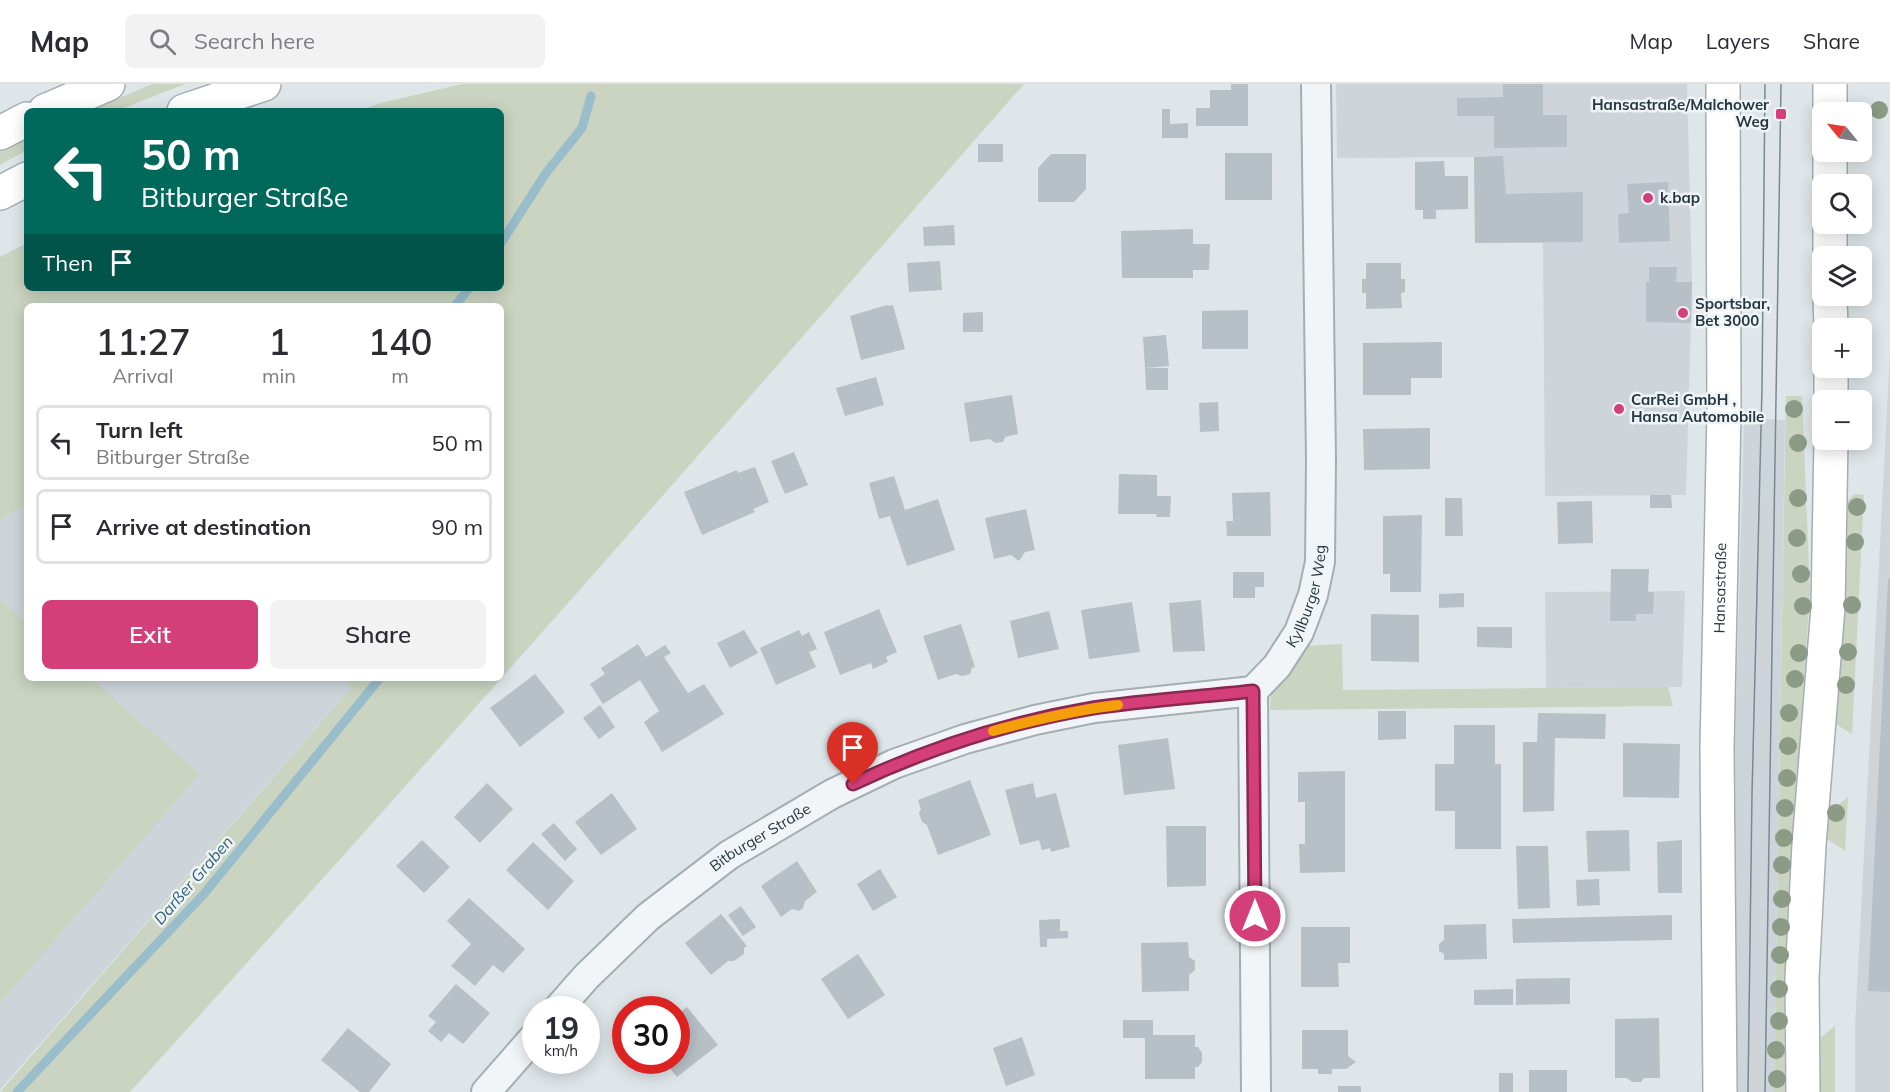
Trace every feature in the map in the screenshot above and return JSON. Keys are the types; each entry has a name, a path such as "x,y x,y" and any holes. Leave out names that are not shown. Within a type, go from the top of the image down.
{"main road":[{"path":"52,108 108,84"},
{"path":"193,108 264,84"},
{"name":"Hansastraße","path":"1720,1092 1717,748 1724,412 1723,84"},
{"path":"1830,84 1830,102"},
{"path":"0,133 24,121"},
{"path":"0,194 24,181"},
{"path":"1803,1092 1803,945 1828,607 1831,450"}],"street":[{"name":"Kyllburger Weg","path":"1253,691 1277,666 1299,632 1313,595 1320,562 1321,460 1316,84"},
{"name":"Bitburger Straße","path":"570,996 586,977 648,917 729,855 832,794 894,764 965,739 1035,720 1094,708 1253,691"},
{"path":"1253,691 1256,1092"},
{"path":"486,1092 522,1051"}],"shaded area":[{"path":"1336,84 1687,84 1692,282 1686,495 1545,496 1543,243 1475,243 1474,157 1337,158"},
{"path":"1890,351 1890,1092 1855,1092 1855,1027"},
{"path":"1744,418 1785,420 1774,1092 1737,1092 1735,744"},
{"path":"24,505 24,681 346,681 351,688 0,1090 0,521"},
{"path":"1685,591 1682,687 1546,688 1545,592"}],"green space":[{"path":"152,84 185,84 124,108 96,108"},
{"path":"462,84 1024,84 504,675 504,303 24,303 24,505 0,521 0,257 24,245 24,291 504,291 504,108 367,108"},
{"path":"24,140 24,152 0,165 0,152"},
{"path":"1786,396 1802,396 1810,595 1787,915 1784,1016 1785,1092 1774,1092"},
{"path":"1855,494 1864,495 1852,734 1834,723 1846,502"},
{"path":"0,599 24,620 24,681 93,681 200,774 0,1003"},
{"path":"1342,644 1343,690 1668,687 1673,706 1270,710 1271,695 1301,646"},
{"path":"346,681 499,681 130,1092 0,1092 351,688"},
{"path":"1848,797 1845,851 1826,838 1829,805 1838,805"},
{"path":"1835,1026 1835,1092 1820,1092 1821,1037"}],"building":[{"path":"1231,84 1248,84 1248,126 1196,126 1196,108 1210,108 1210,90 1231,90"},
{"path":"1503,84 1543,84 1543,115 1567,115 1567,147 1494,148 1494,116 1457,116 1457,98 1503,97"},
{"path":"1162,109 1170,109 1170,124 1188,123 1188,138 1162,138"},
{"path":"978,144 1003,144 1003,162 978,162"},
{"path":"1225,153 1272,153 1272,200 1225,200"},
{"path":"1051,154 1086,154 1086,189 1074,202 1038,202 1038,168"},
{"path":"1503,156 1506,194 1583,192 1583,242 1475,243 1474,157"},
{"path":"1444,161 1445,176 1468,176 1468,209 1436,210 1436,219 1423,219 1423,210 1415,210 1415,162"},
{"name":"k.bap","path":"1668,182 1670,241 1619,243 1618,214 1629,213 1627,184"},
{"path":"954,225 955,245 924,246 923,227"},
{"path":"1193,229 1193,244 1210,244 1209,270 1193,270 1193,278 1122,278 1121,231"},
{"path":"940,261 942,290 909,292 907,263"},
{"path":"1366,263 1401,263 1401,279 1405,279 1405,292 1401,293 1402,308 1366,309 1366,293 1362,293 1362,279 1366,279"},
{"path":"1649,267 1677,267 1676,282 1692,282 1691,323 1646,322 1646,282 1649,282"},
{"path":"893,305 905,349 861,360 850,316"},
{"path":"1248,310 1248,349 1202,349 1202,311"},
{"path":"983,312 983,332 963,332 963,313"},
{"path":"1166,335 1169,366 1145,368 1143,337"},
{"path":"1442,342 1442,378 1411,378 1411,395 1363,395 1363,343"},
{"path":"1145,368 1168,368 1168,390 1146,390"},
{"path":"876,377 884,405 845,416 836,388"},
{"path":"1012,395 1018,434 1005,437 1003,442 995,443 990,439 970,442 964,403"},
{"path":"1218,402 1219,431 1200,432 1199,403"},
{"path":"1430,428 1430,469 1364,470 1363,429"},
{"path":"794,452 808,485 785,494 771,461"},
{"path":"755,467 769,502 753,509 755,512 702,535 684,492 737,470 738,473"},
{"path":"1119,474 1157,475 1157,496 1171,496 1170,517 1156,517 1157,514 1118,514"},
{"path":"894,476 905,510 938,499 955,550 907,566 890,516 879,519 869,483"},
{"path":"1270,492 1271,536 1227,536 1226,521 1233,521 1232,493"},
{"path":"1650,495 1671,495 1672,508 1650,508"},
{"path":"1445,498 1462,498 1463,536 1445,536"},
{"path":"1592,501 1593,543 1558,544 1557,502"},
{"path":"1026,509 1035,550 1025,552 1019,561 1011,555 994,559 985,518"},
{"path":"1422,515 1421,592 1390,592 1390,574 1383,574 1383,516"},
{"path":"1611,569 1649,569 1648,592 1654,592 1653,614 1636,614 1636,621 1610,621"},
{"path":"1233,572 1264,572 1264,587 1255,587 1255,598 1233,598"},
{"path":"1888,579 1890,579 1890,992 1868,991"},
{"path":"1464,593 1464,607 1439,608 1439,594"},
{"path":"1201,600 1205,651 1173,652 1169,603"},
{"path":"1132,602 1140,652 1089,659 1081,610"},
{"path":"879,609 897,652 886,657 888,662 873,669 871,663 840,675 824,632"},
{"path":"1049,611 1059,649 1018,658 1010,621"},
{"path":"1371,614 1419,615 1419,662 1371,661"},
{"path":"961,624 975,667 972,668 970,674 962,676 956,674 938,680 923,636"},
{"path":"1477,627 1512,627 1512,648 1477,647"},
{"path":"744,630 758,653 730,668 717,643"},
{"path":"799,630 802,636 809,632 817,649 809,652 816,667 776,685 760,648"},
{"path":"638,644 646,657 665,645 671,653 664,657 688,693 704,684 724,714 662,752 644,722 659,711 640,680 603,704 590,684 605,674 601,668"},
{"path":"535,674 565,712 520,747 490,708"},
{"path":"600,705 615,727 599,739 583,718"},
{"path":"1378,711 1406,711 1406,739 1378,740"},
{"path":"1538,713 1606,714 1605,739 1555,738 1554,811 1523,812 1523,742 1537,742"},
{"path":"1454,725 1495,725 1495,764 1501,764 1501,849 1455,849 1455,811 1435,811 1435,764 1454,764"},
{"path":"1168,738 1175,789 1124,795 1118,745"},
{"path":"1623,743 1680,744 1679,798 1623,797"},
{"path":"1345,771 1345,872 1300,873 1299,844 1305,844 1305,802 1298,802 1298,772"},
{"path":"970,780 991,835 938,855 927,825 922,822 918,800"},
{"path":"487,783 513,809 480,843 454,817"},
{"path":"1033,783 1036,798 1056,793 1070,847 1051,852 1050,848 1042,850 1039,840 1020,845 1005,790"},
{"path":"612,793 637,829 601,855 575,822"},
{"path":"554,823 577,849 565,861 541,834"},
{"path":"1166,826 1206,826 1206,886 1167,887"},
{"path":"1629,830 1630,871 1588,872 1586,831"},
{"path":"422,840 450,867 424,893 396,866"},
{"path":"1682,840 1682,893 1658,893 1657,842"},
{"path":"533,842 574,881 548,910 506,870"},
{"path":"1516,846 1548,846 1550,908 1518,909"},
{"path":"797,861 817,892 805,901 803,908 799,911 792,909 781,917 761,886"},
{"path":"880,869 897,897 873,911 857,884"},
{"path":"1599,879 1600,905 1577,906 1576,880"},
{"path":"469,898 525,949 503,973 493,965 475,986 451,966 471,944 447,921"},
{"path":"741,906 756,927 743,936 728,915"},
{"path":"721,914 747,946 744,948 744,954 734,961 728,961 711,975 685,943"},
{"path":"1672,915 1672,940 1513,943 1512,919"},
{"path":"1060,919 1060,931 1068,931 1068,938 1047,939 1047,947 1040,947 1039,920"},
{"path":"1486,924 1487,959 1444,960 1444,954 1439,951 1439,944 1444,940 1444,925"},
{"path":"1301,927 1350,927 1350,963 1338,963 1339,987 1301,987"},
{"path":"1188,942 1189,957 1195,961 1195,970 1189,975 1189,991 1142,992 1141,943"},
{"path":"858,954 885,995 848,1019 821,979"},
{"path":"1570,978 1570,1004 1516,1005 1516,979"},
{"path":"456,984 490,1013 463,1044 449,1033 441,1042 428,1031 436,1022 428,1016"},
{"path":"1513,989 1513,1005 1474,1005 1474,990"},
{"path":"690,1011 718,1045 690,1067"},
{"path":"1659,1018 1660,1078 1644,1078 1641,1082 1632,1082 1627,1078 1615,1078 1615,1019"},
{"path":"1123,1020 1153,1020 1153,1035 1195,1035 1195,1047 1198,1047 1202,1053 1202,1062 1195,1067 1195,1079 1145,1079 1145,1038 1123,1038"},
{"path":"348,1028 391,1064 369,1092 360,1092 321,1060"},
{"path":"1302,1030 1348,1030 1348,1056 1356,1062 1346,1069 1332,1069 1332,1074 1318,1074 1318,1069 1302,1069"},
{"path":"1022,1037 1035,1075 1006,1086 993,1048"},
{"path":"1529,1070 1567,1070 1567,1092 1529,1092"},
{"path":"1499,1073 1513,1073 1513,1092 1499,1092"},
{"path":"1338,1086 1361,1086 1361,1092 1338,1092"}],"waterway":[{"name":"Darßer Graben","path":"504,238 546,173 582,128 591,96"},
{"name":"Darßer Graben","path":"457,303 467,291"},
{"name":"Darßer Graben","path":"17,1092 203,895 378,681"}],"tram line":[{"path":"1748,1092 1752,794 1762,388 1765,84"},
{"path":"1765,1092 1781,84"}],"slow traffic":[{"path":"993,731 1035,720 1118,705"}],"place":[{"name":"Hansastraße/Malchower Weg","path":"1781,114"},
{"name":"k.bap","path":"1648,198"},
{"name":"Sportsbar, Bet 3000","path":"1683,313"},
{"name":"CarRei GmbH , Hansa Automobile","path":"1619,409"}],"route":[{"path":"853,784 894,764 965,739 1035,720 1094,708 1253,691 1255,916"}]}
